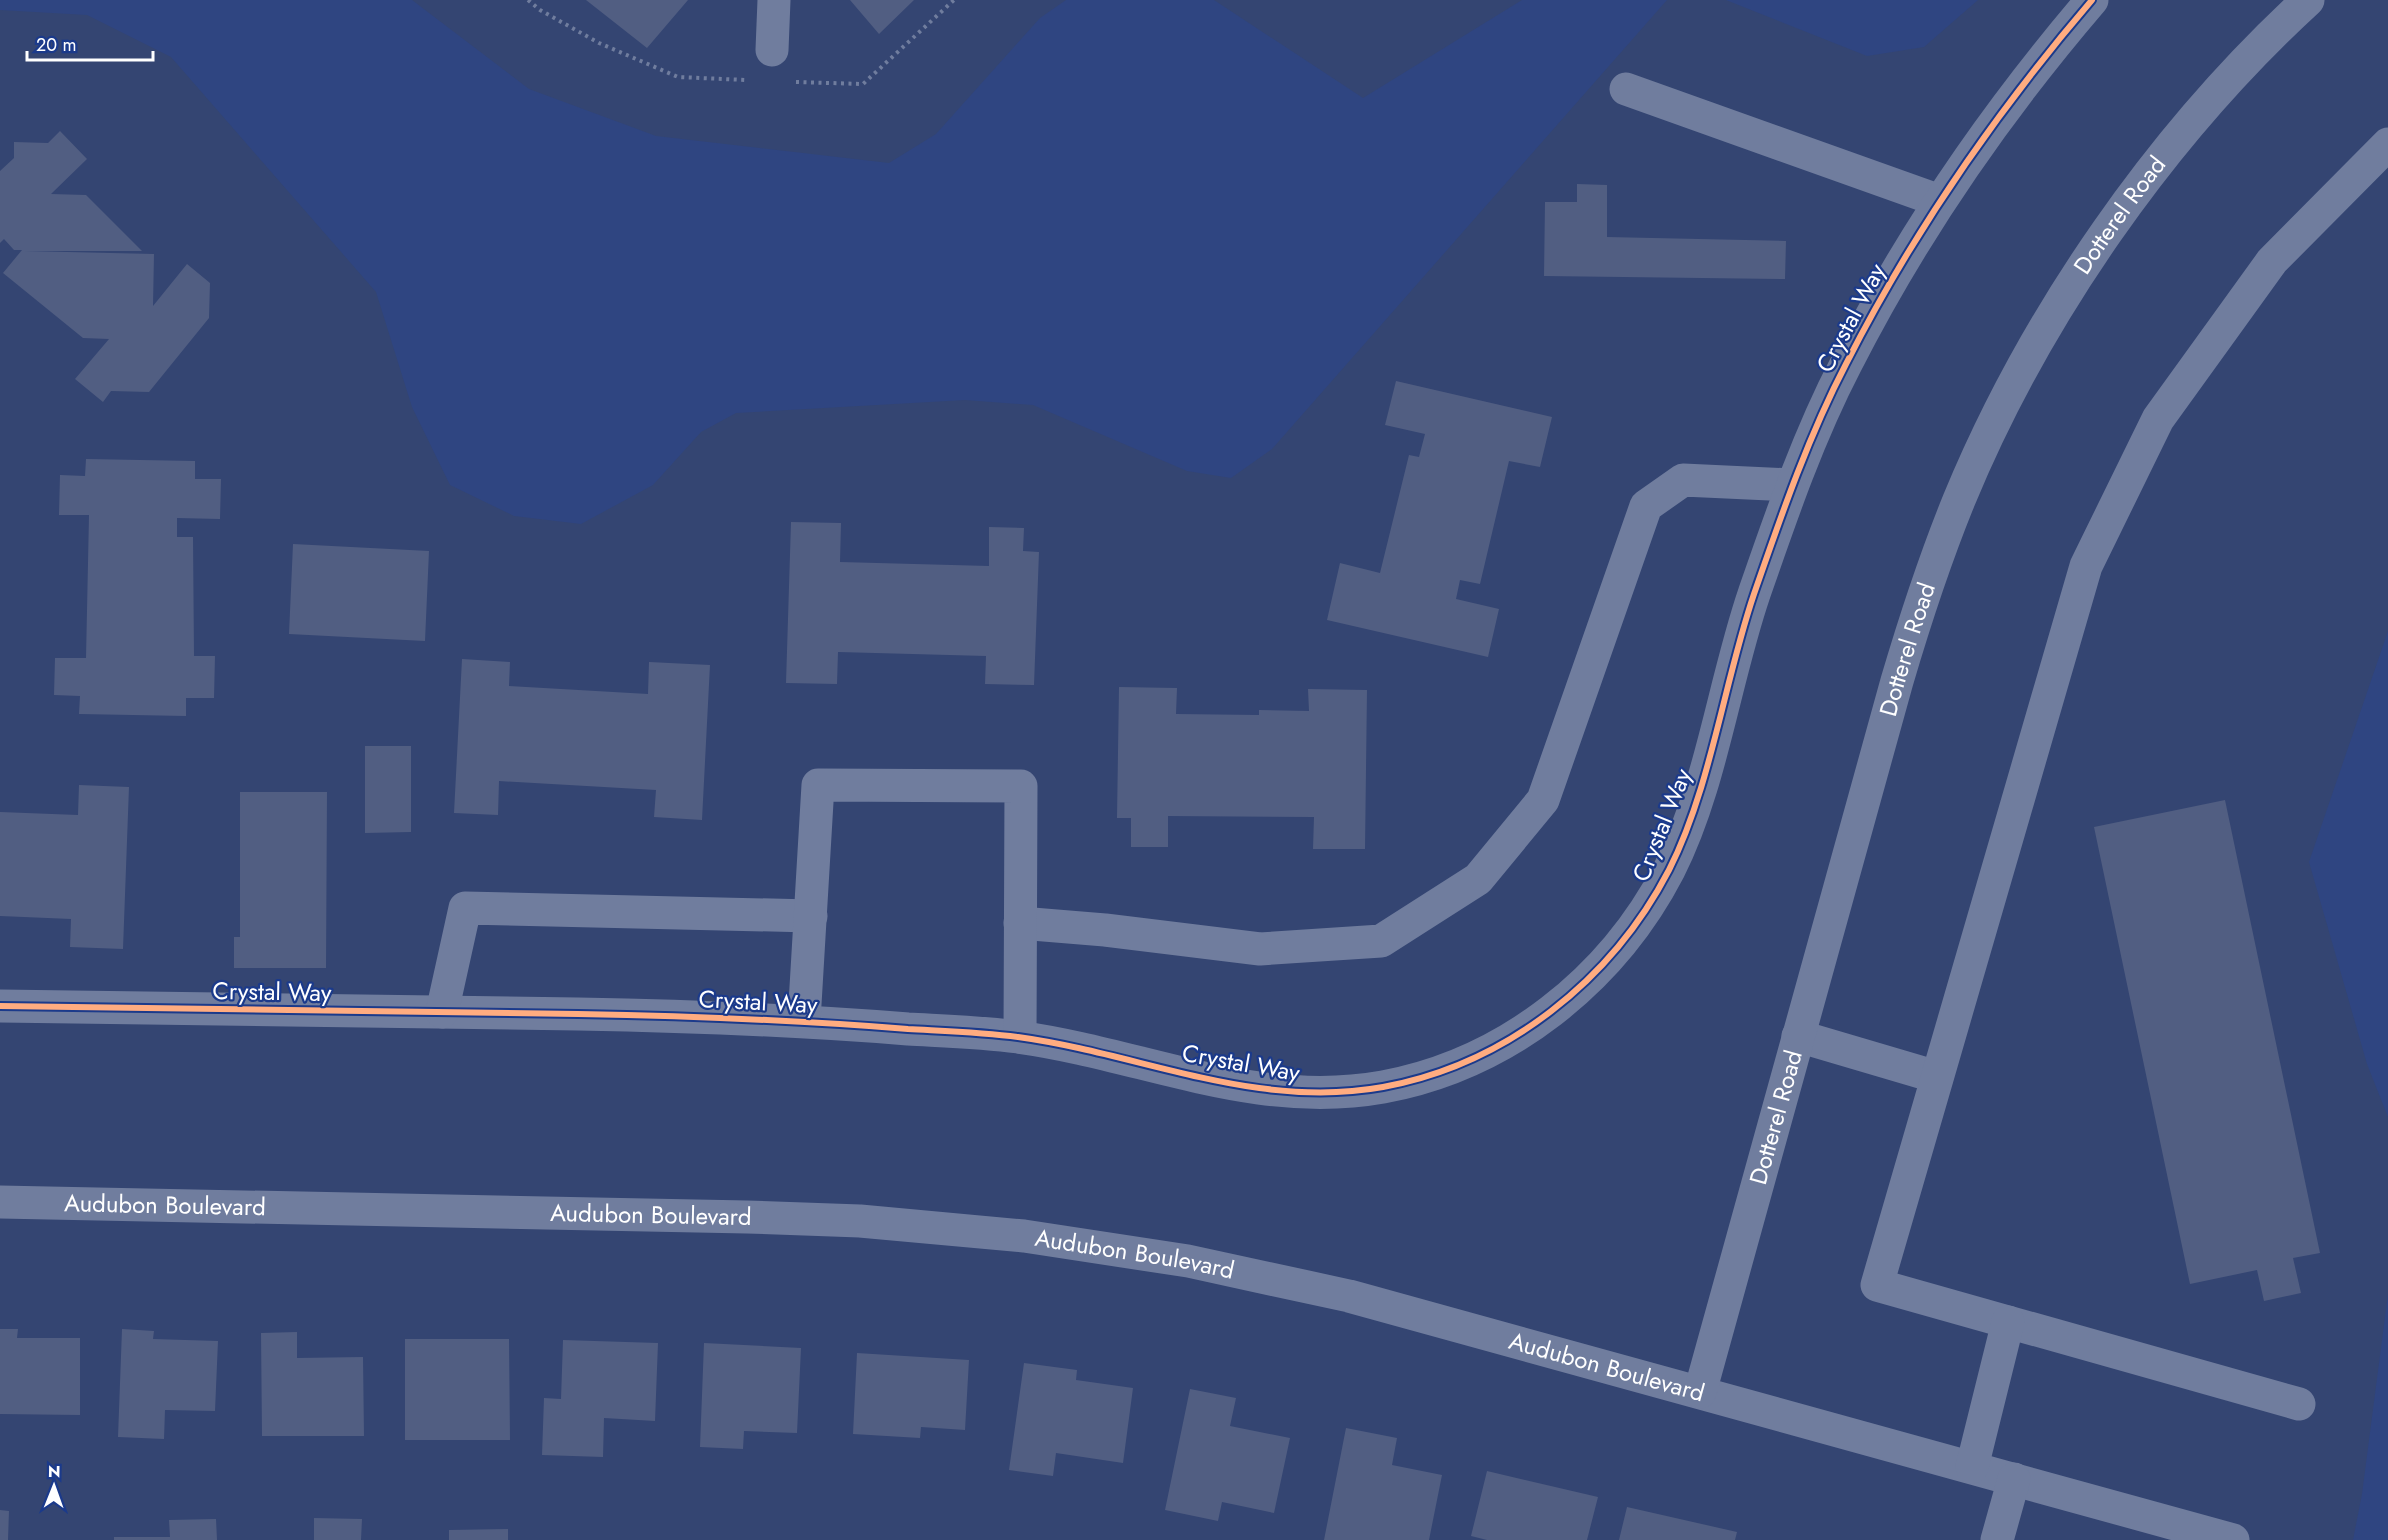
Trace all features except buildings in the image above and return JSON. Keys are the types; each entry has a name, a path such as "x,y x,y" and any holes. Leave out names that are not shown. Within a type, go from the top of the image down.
{"street":[{"path":"772,50 774,0"},
{"name":"Crystal Way","path":"0,1006 753,1017 1020,1037 1268,1091 1323,1094 1385,1086 1445,1070 1502,1044 1555,1010 1608,960 1641,919 1672,864 1695,801 1751,605 1792,485 1844,368 1904,257 1964,164 2039,62 2092,0"},
{"name":"Dotterel Road","path":"1700,1392 1917,613 1960,500 1998,417 2055,312 2122,211 2197,116 2278,27 2308,0"},
{"path":"1626,89 1940,201"},
{"path":"2299,1404 1877,1285 2086,566 2158,419 2272,261 2388,144"},
{"path":"1020,923 1104,930 1260,949 1381,941 1478,879 1543,800 1646,506 1683,480 1792,485"},
{"path":"804,1021 818,785 1021,786 1020,1037"},
{"path":"442,1012 465,908 811,915"},
{"path":"1798,1036 1937,1077"},
{"name":"Audubon Boulevard","path":"0,1202 747,1216 860,1221 1024,1236 1188,1261 1349,1296 2233,1540"},
{"path":"1972,1467 2008,1323"},
{"path":"1997,1540 2014,1479"}],"path":[{"path":"932,21 954,0"}],"water":[{"path":"0,0 412,0 529,89 656,136 889,163 936,134 1040,18 1066,0 1214,0 1363,98 1522,0 1667,0 1272,449 1231,478 1187,471 1033,405 965,400 736,413 701,432 653,485 581,524 514,516 450,485 412,407 376,292 171,57 87,15 0,10"},
{"path":"1726,0 1978,0 1924,47 1867,56"},
{"path":"2388,631 2388,1117 2367,1064 2309,862"},
{"path":"2388,1294 2388,1540 2353,1540 2362,1494"}],"cycle path":[{"path":"0,1006 661,1016 963,1032 1018,1037 1064,1045 1199,1077 1244,1086 1289,1091 1336,1092 1383,1087 1429,1076 1472,1059 1513,1037 1551,1011 1586,981 1618,947 1645,910 1669,870 1696,804 1743,628 1774,535 1832,392 1899,267 1958,174 2022,86 2092,0"}]}
